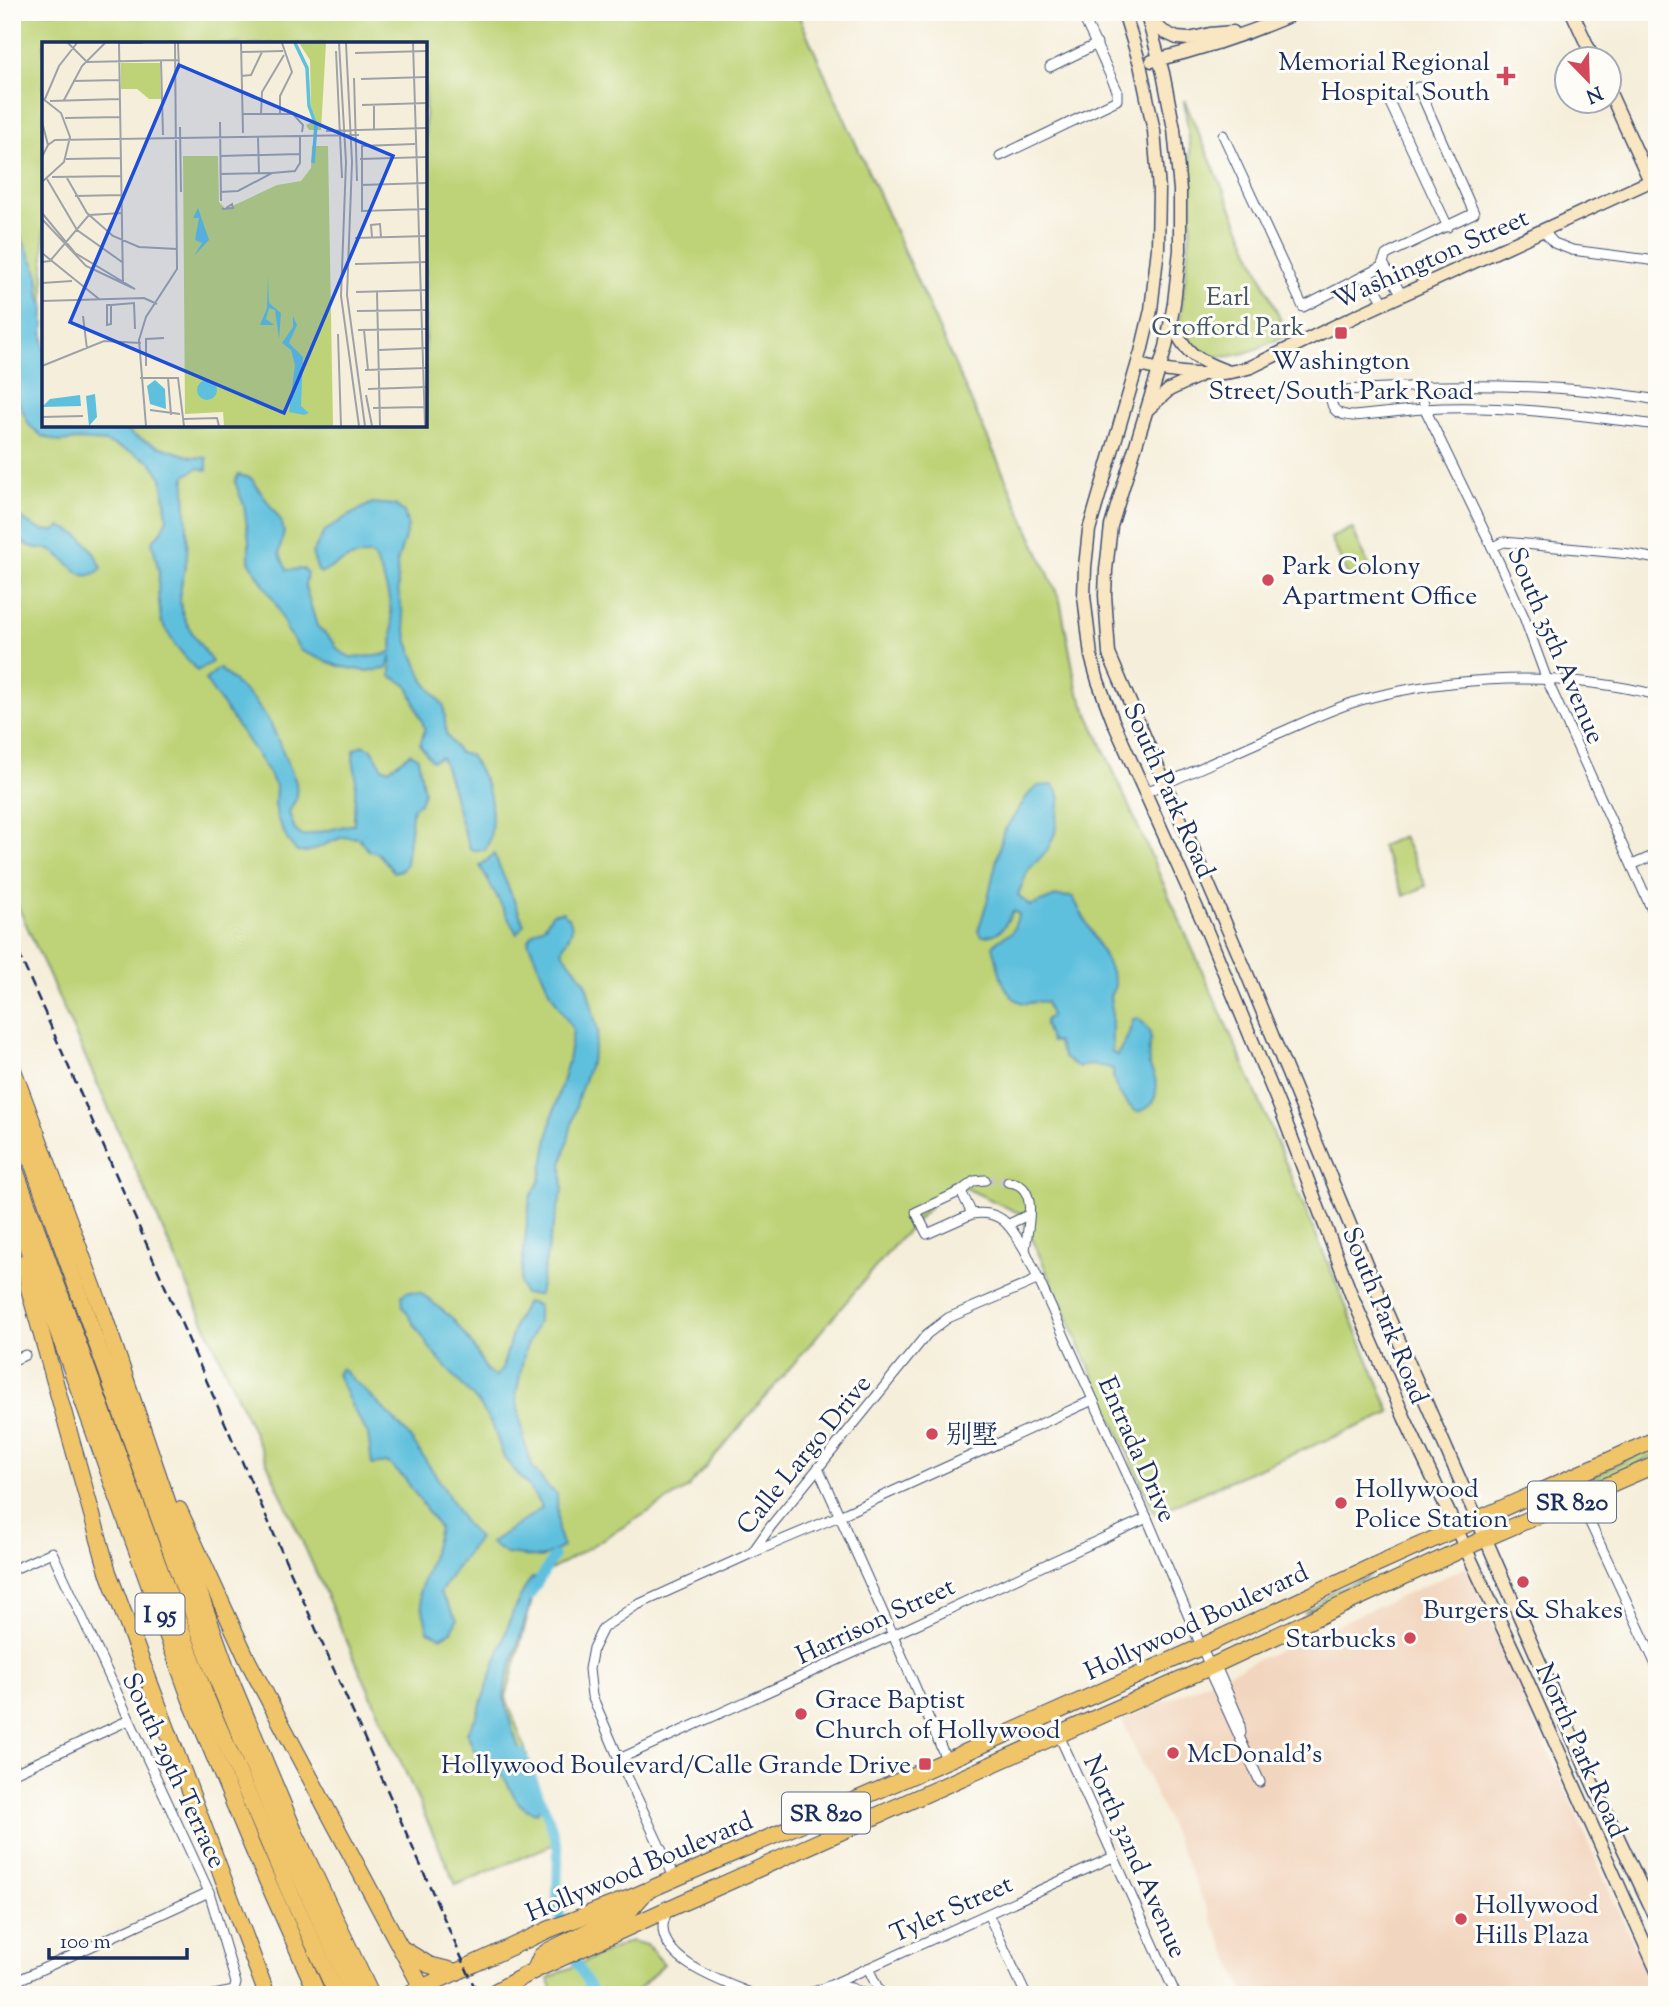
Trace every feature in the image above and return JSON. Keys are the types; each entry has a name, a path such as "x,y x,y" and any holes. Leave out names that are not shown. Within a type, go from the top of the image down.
{"highway":[{"name":"I 95","path":"12,1068 99,1300 178,1536 232,1681 294,1831 348,1989 371,1995"},
{"path":"12,1106 214,1672 348,1989"},
{"path":"12,1161 205,1695 292,1897 348,1989"},
{"name":"I 95","path":"12,1204 190,1698 318,1995"},
{"path":"20,1225 29,1289 108,1572 267,1995"},
{"name":"Hollywood Boulevard","path":"406,1995 423,1991 457,1972 550,1930 647,1891 947,1760 1657,1439"},
{"path":"154,1461 248,1661 423,1991"},
{"name":"Hollywood Boulevard","path":"489,1995 536,1970 570,1947 668,1909 1210,1667 1486,1538 1657,1464"},
{"path":"979,1770 979,1762 985,1751 1021,1727"},
{"path":"922,1795 942,1774 947,1760"},
{"path":"570,1947 628,1912 647,1891"},
{"path":"399,1947 429,1965 457,1972"}],"street":[{"path":"1000,156 1117,100 1117,90 1081,12"},
{"name":"South Park Road","path":"1124,12 1140,64 1154,131 1159,190 1158,248 1152,310 1089,530 1084,596 1091,656 1113,721 1204,924 1283,1115 1367,1333 1466,1548"},
{"path":"1140,64 1202,48 1297,12"},
{"path":"1572,12 1588,46"},
{"path":"1146,15 1164,32 1177,38 1189,39 1210,34 1251,31"},
{"name":"South Park Road","path":"1146,15 1163,73 1174,129 1180,190 1180,250 1166,347 1111,526 1106,570 1110,654 1245,969 1391,1322 1486,1538"},
{"path":"1050,67 1097,44"},
{"path":"1223,135 1303,307 1381,267 1386,255 1448,227 1474,213 1418,87 1389,101 1448,227"},
{"path":"1621,116 1653,180"},
{"name":"Washington Street","path":"1138,365 1200,375 1233,373 1265,362 1384,303 1653,180"},
{"path":"1543,232 1554,243 1572,250 1657,261"},
{"path":"1383,263 1402,295"},
{"path":"1368,275 1384,303"},
{"path":"1170,318 1177,337 1196,359 1233,373"},
{"path":"1146,411 1168,390 1200,375"},
{"path":"1657,400 1618,393 1486,384 1345,390 1331,397 1331,405 1336,412 1345,416 1424,409 1498,409 1577,414 1657,425"},
{"name":"South 35th Avenue","path":"1420,385 1424,409 1524,617 1547,680 1657,921"},
{"path":"1492,547 1504,542 1657,559"},
{"path":"1146,792 1360,700 1422,687 1479,680 1547,680 1625,686 1657,695"},
{"path":"1632,865 1657,854"},
{"path":"985,1180 974,1181 961,1191 916,1212 927,1234 982,1212 994,1215 1009,1224 1028,1215"},
{"path":"1008,1182 1025,1188 1029,1198 1025,1251"},
{"path":"961,1191 972,1214"},
{"name":"Entrada Drive","path":"1009,1224 1025,1251 1147,1518 1212,1677 1260,1782"},
{"name":"Calle Largo Drive","path":"675,1879 592,1696 589,1669 593,1648 603,1628 635,1606 752,1553 927,1334 948,1318 1038,1279"},
{"path":"1367,1333 1391,1322"},
{"path":"12,1361 24,1355"},
{"path":"752,1553 1093,1400"},
{"path":"818,1468 947,1760"},
{"path":"1579,1499 1657,1667"},
{"name":"Harrison Street","path":"619,1759 1147,1518"},
{"name":"North Park Road","path":"1486,1538 1592,1782 1657,1920"},
{"name":"North Park Road","path":"1466,1548 1657,1971"},
{"name":"South 29th Terrace","path":"12,1570 52,1552 209,1892 236,1983 233,1991 214,1995"},
{"path":"12,1774 128,1720"},
{"name":"North 32nd Avenue","path":"1059,1735 1176,1995"},
{"name":"Tyler Street","path":"806,1995 1113,1857"},
{"path":"12,1983 209,1892"},
{"path":"668,1909 663,1925 666,1939 683,1959 700,1971 755,1995"},
{"path":"988,1914 1026,1995"},
{"path":"868,1968 881,1995"},
{"path":"831,1985 851,1988 868,1995"}],"shaded area":[{"name":"Hollywood Hills Plaza","path":"1467,1567 1656,1995 1246,1995 1122,1720"}],"green space":[{"path":"12,12 797,12 1060,600 1077,689 1251,1081 1391,1413 1155,1514 1021,1214 953,1182 896,1243 688,1488 538,1578 506,1697 559,1842 456,1885 12,893"},
{"name":"Earl Crofford Park","path":"1184,100 1287,335 1241,354 1213,355 1200,350 1189,339 1180,321 1191,224 1190,145"},
{"path":"1352,528 1371,570 1350,580 1331,538"},
{"path":"1403,836 1426,886 1404,896 1381,846"},
{"path":"1657,1448 1657,1455 1575,1490 1612,1466"},
{"path":"1371,1574 1336,1599 1304,1614 1332,1592"},
{"path":"630,1941 647,1945 664,1964 633,1995 555,1995 548,1978"}],"water":[{"path":"12,212 38,272 42,302 42,427 123,427 134,436 158,446 192,457 207,458 207,470 198,468 185,476 187,547 180,604 187,624 212,662 197,671 175,645 161,621 159,573 152,541 162,531 167,518 162,478 151,462 105,442 59,442 42,436 29,425 16,396 18,378 12,360"},
{"path":"238,475 251,478 281,521 284,532 279,553 287,570 304,569 307,573 305,586 317,626 333,641 338,650 350,657 376,656 392,651 391,614 383,578 372,555 352,558 322,573 318,571 312,553 325,531 372,503 395,505 404,512 408,527 397,563 398,589 408,642 424,681 444,706 446,734 459,753 470,755 487,786 492,821 485,850 471,850 441,757 432,761 420,745 425,729 408,686 391,676 391,656 387,669 365,671 338,666 301,651 287,630 276,604 249,561 244,506 235,482"},
{"path":"12,511 37,528 49,531 60,527 68,529 91,548 102,568 94,574 81,574 50,550 30,546 12,536"},
{"path":"219,668 253,699 271,724 296,782 297,797 289,812 295,830 302,836 354,824 354,750 362,745 372,749 383,768 389,769 411,753 418,758 424,792 420,803 413,807 406,864 402,870 394,872 379,854 368,850 359,838 340,838 310,851 297,852 277,818 276,786 205,680"},
{"path":"1052,785 1058,791 1060,799 1055,833 1047,851 1028,870 1018,895 1030,906 1056,896 1073,897 1114,980 1115,986 1110,996 1112,1052 1117,1055 1128,1036 1133,1019 1138,1018 1149,1031 1149,1065 1155,1079 1156,1092 1152,1103 1137,1112 1119,1093 1113,1069 1096,1065 1079,1067 1064,1058 1057,1042 1051,1042 1045,1026 1045,1020 1051,1016 1046,1002 1024,1003 1011,995 1006,988 993,946 1012,932 1019,914 1013,911 1004,926 993,935 982,936 978,931 1003,833 1028,795 1038,786"},
{"path":"494,854 524,924 517,934 480,866"},
{"path":"563,912 572,928 562,951 586,983 598,1032 562,1165 563,1190 539,1295 524,1294 520,1284 530,1198 540,1181 573,1030 549,990 528,941 553,913"},
{"path":"409,1291 421,1293 452,1318 472,1344 487,1371 495,1377 502,1369 515,1323 526,1302 538,1305 538,1322 525,1350 516,1396 524,1441 533,1468 557,1494 558,1532 563,1547 541,1558 506,1554 490,1543 542,1508 529,1487 504,1458 493,1427 480,1405 433,1353 403,1307 402,1295"},
{"path":"341,1368 409,1436 463,1521 478,1538 440,1593 457,1619 452,1631 441,1637 428,1631 419,1593 439,1528 405,1479 388,1463 372,1465 368,1434 337,1374"},
{"path":"532,1578 537,1582 506,1682 504,1697 540,1808 536,1813 521,1805 501,1774 479,1762 467,1733 477,1715 514,1609"}],"waterway":[{"path":"529,1597 554,1556"},
{"path":"521,1753 549,1819 558,1849 557,1906 572,1954 594,1995"}],"tunnel":[{"path":"985,1180 1008,1182"}],"railway":[{"path":"12,938 478,1995"}],"place":[{"name":"Memorial Regional Hospital South","path":"1506,76"},
{"name":"Washington Street/South Park Road","path":"1341,333"},
{"name":"Park Colony Apartment Office","path":"1268,580"},
{"name":"别墅","path":"932,1434"},
{"name":"Hollywood Police Station","path":"1341,1503"},
{"name":"Burgers & Shakes","path":"1523,1582"},
{"name":"Starbucks","path":"1410,1638"},
{"name":"Grace Baptist Church of Hollywood","path":"801,1714"},
{"name":"McDonald's","path":"1173,1753"},
{"name":"Hollywood Boulevard/Calle Grande Drive","path":"925,1764"},
{"name":"Hollywood Hills Plaza","path":"1461,1919"}]}
